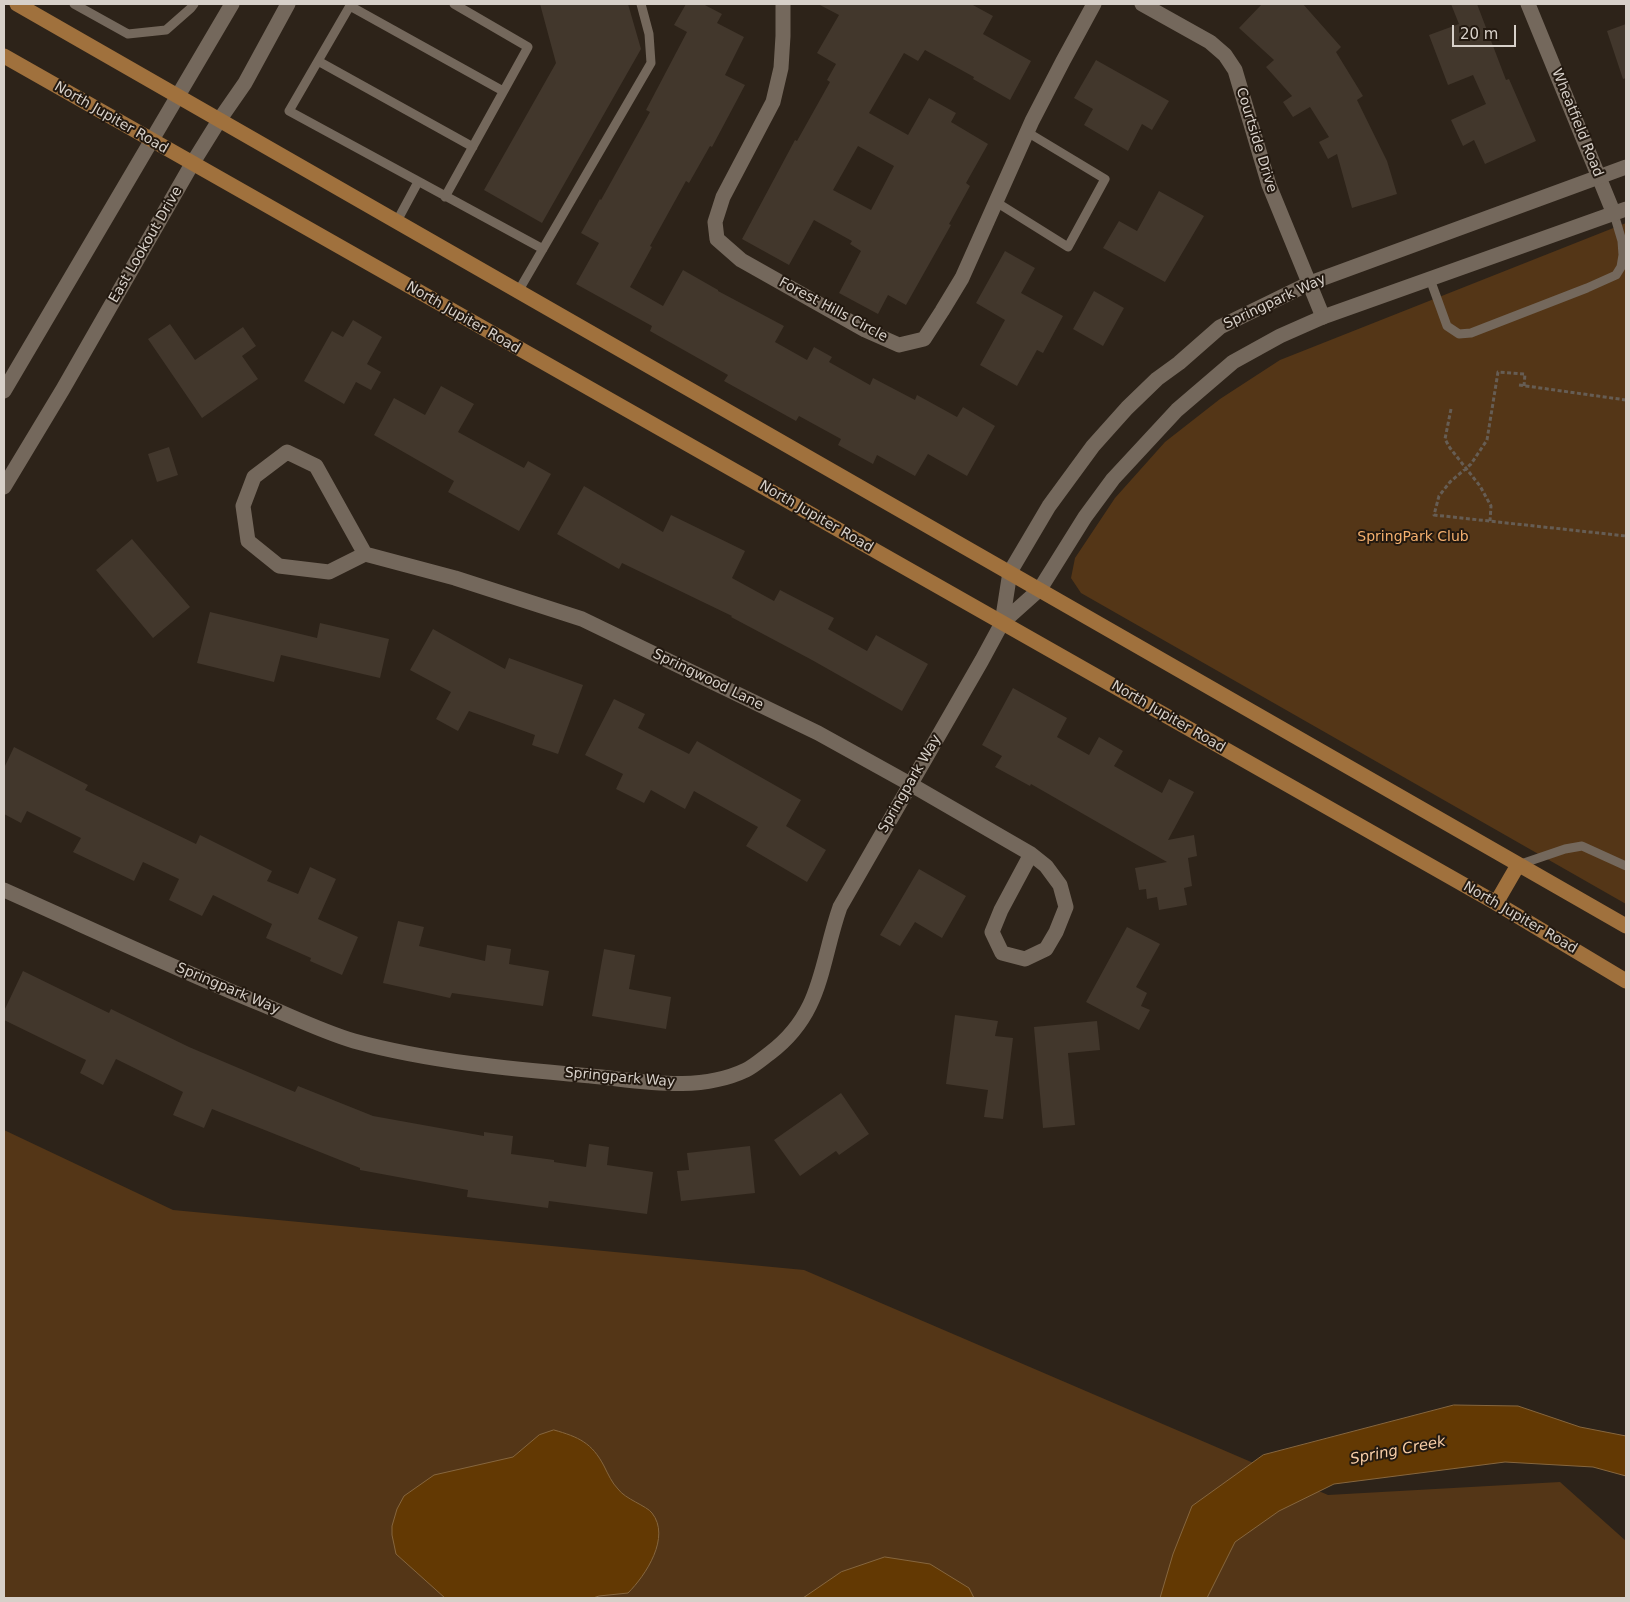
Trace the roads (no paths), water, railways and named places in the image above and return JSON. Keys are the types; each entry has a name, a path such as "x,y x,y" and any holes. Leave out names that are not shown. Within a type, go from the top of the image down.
{"main road":[{"path":"17,4 1626,926"},
{"name":"North Jupiter Road","path":"4,56 1496,903 1626,981"},
{"path":"1496,903 1518,865"}],"street":[{"path":"4,391 150,140 232,4"},
{"name":"East Lookout Drive","path":"4,487 192,164 245,83 288,4"},
{"name":"Forest Hills Circle","path":"783,4 781,68 773,102 723,198 716,222 717,239 741,260 865,330 899,345 924,339 962,278 1027,132 1062,61 1094,4"},
{"name":"Courtside Drive","path":"1142,4 1210,42 1225,55 1235,70 1269,185 1323,317"},
{"name":"Wheatfield Road","path":"1528,4 1599,178 1620,211"},
{"name":"Springpark Way","path":"1002,623 1010,572 1048,506 1088,453 1127,408 1151,384 1220,327 1310,284 1626,167"},
{"name":"Springpark Way","path":"4,890 216,985 328,1032 353,1040 412,1054 465,1062 668,1083 688,1084 708,1081 747,1070 776,1048 800,1024 820,982 840,907 1002,623 1040,589 1080,524 1113,479 1177,410 1233,362 1280,336 1323,317 1620,211"},
{"path":"287,452 316,466 365,554 329,572 279,566 248,541 243,506 254,477 287,452"},
{"name":"Springwood Lane","path":"365,554 455,578 582,618 818,734 910,784 1031,854 1046,866 1060,885 1066,907 1056,932 1046,948 1025,959 1002,953 992,932 1001,910 1031,854"}],"lane":[{"path":"74,4 128,34 166,30 194,4"},
{"path":"446,197 528,47 454,4"},
{"path":"519,290 651,64 649,34 641,4"},
{"path":"503,91 351,5 289,111 543,249"},
{"path":"318,61 473,147"},
{"path":"996,202 1068,247 1105,179 1027,132"},
{"path":"397,221 418,182"},
{"path":"1430,279 1448,326 1459,334 1472,333 1616,275 1621,267 1623,255 1620,211"},
{"path":"1518,865 1565,849 1582,846 1626,866"}],"water":[{"name":"Spring Creek","path":"1454,1405 1518,1406 1580,1427 1626,1436 1626,1476 1593,1467 1505,1462 1334,1484 1279,1511 1235,1542 1207,1598 1160,1598 1173,1554 1192,1506 1263,1455"},
{"path":"554,1430 578,1438 589,1446 595,1452 621,1493 649,1510 657,1523 659,1533 658,1544 654,1555 649,1566 628,1593 593,1598 445,1598 396,1554 392,1526 397,1509 404,1496 434,1475 513,1457 539,1435"},
{"path":"885,1557 930,1564 969,1588 974,1598 803,1598 841,1572"}],"park label":[{"name":"SpringPark Club","path":"1413,537"}]}
